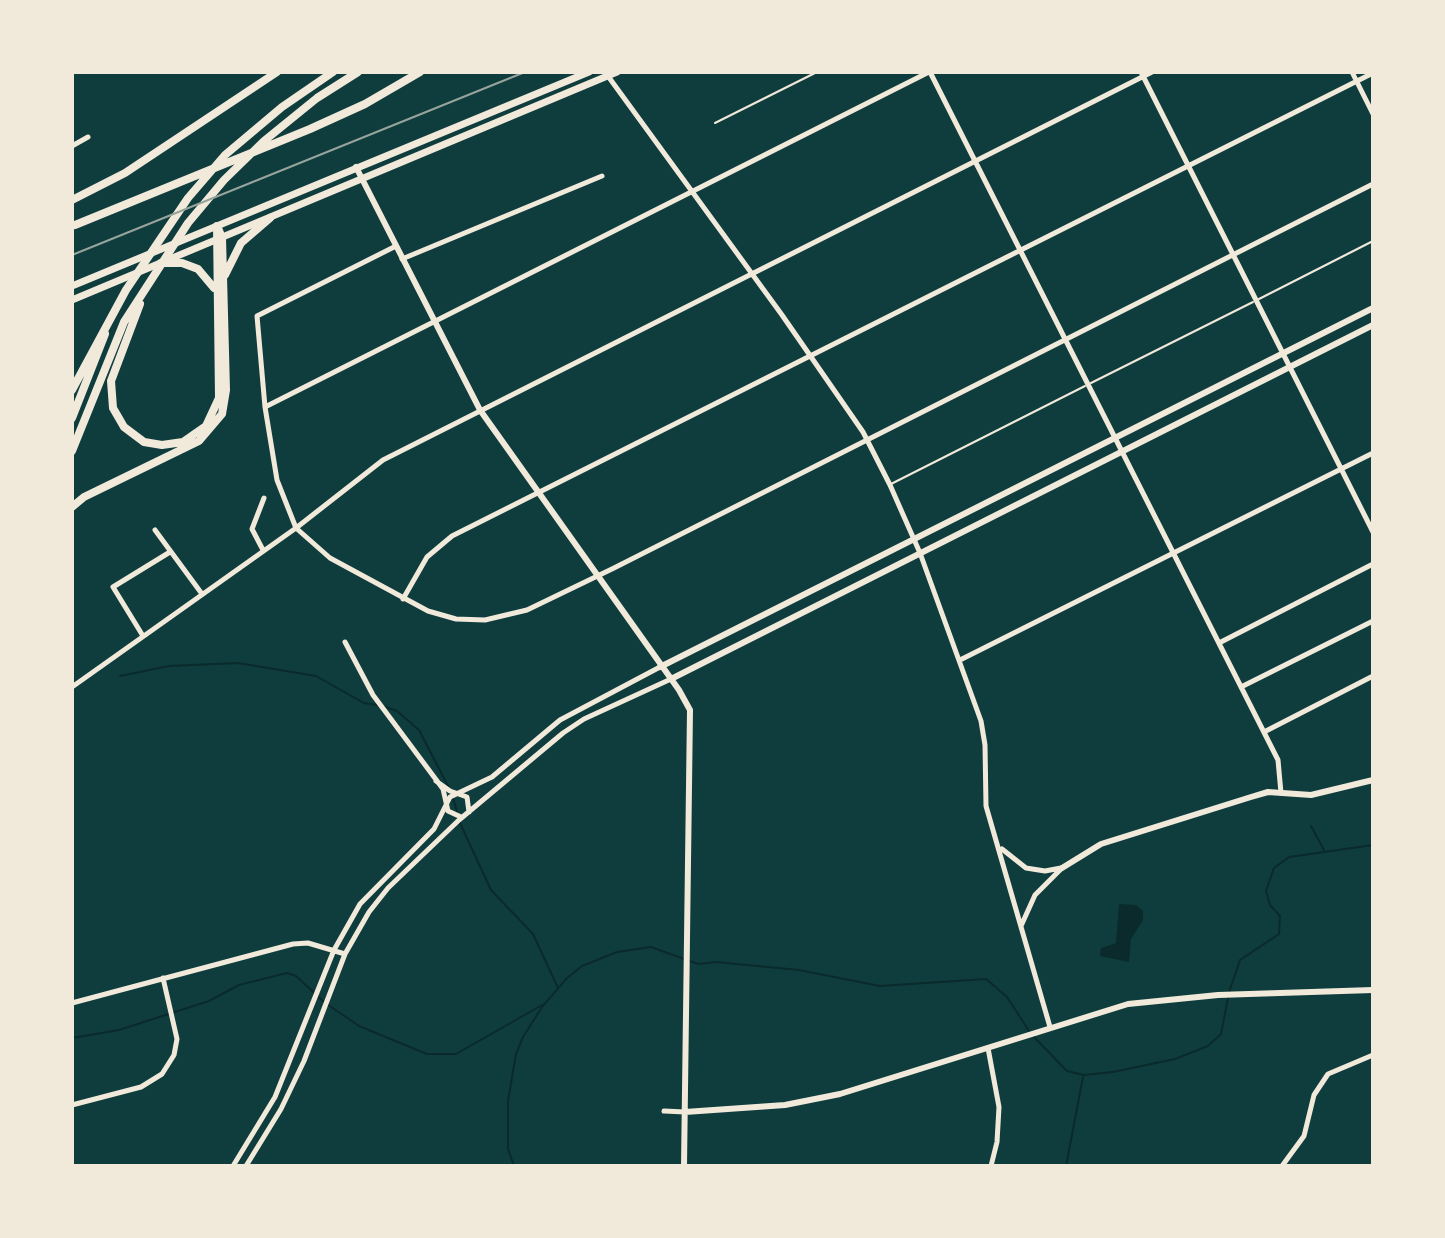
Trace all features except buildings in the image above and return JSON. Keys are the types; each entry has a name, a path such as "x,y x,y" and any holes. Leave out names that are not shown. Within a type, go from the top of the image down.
{"highway":[{"path":"72,200 125,173 277,72"},
{"path":"72,390 156,241 225,155 282,107 333,72"},
{"path":"72,451 124,322 188,223 224,180 264,141 304,107 358,72"},
{"path":"74,221 310,129 365,104 420,72"},
{"path":"223,279 241,243 270,218"},
{"path":"72,507 84,497 194,444 215,426 226,399 223,279 217,226"},
{"path":"149,281 110,389 113,408 124,427 138,439 155,444 187,440 203,429 216,412 219,390 216,293 219,240"},
{"path":"161,263 182,263 198,269 216,293"},
{"path":"72,418 126,290"}],"main road":[{"path":"72,286 589,72"},
{"path":"72,300 606,74 617,72"}],"street":[{"path":"265,407 930,72 1264,732 1280,766 1281,793"},
{"path":"72,687 296,528 371,467 1142,74 1152,72"},
{"path":"1352,72 1373,114"},
{"path":"403,599 434,548 1373,73"},
{"path":"606,74 811,356 867,440 890,485 920,553 984,735 984,795 1050,1027"},
{"path":"1142,74 1373,532"},
{"path":"72,146 88,137"},
{"path":"356,167 480,410 685,700 692,723 684,1166"},
{"path":"402,259 602,176"},
{"path":"396,246 257,316 265,407 279,489 296,528 330,558 403,599 448,617 485,620 527,610 596,577 1373,184"},
{"path":"233,1166 275,1097 334,950 360,904 434,829 447,803 457,793 492,777 568,715 1373,308"},
{"path":"246,1166 294,1083 345,954 369,912 388,888 466,814 543,748 584,719 671,679 1373,325"},
{"path":"960,660 1373,453"},
{"path":"263,550 252,529 264,498"},
{"path":"155,530 202,594"},
{"path":"143,636 113,587 170,552"},
{"path":"1219,643 1373,564"},
{"path":"1241,687 1373,621"},
{"path":"345,642 373,695 436,781 453,816 466,814"},
{"path":"1264,732 1373,676"},
{"path":"1021,926 1035,895 1062,868 1101,844 1251,797 1281,793 1311,795 1373,780"},
{"path":"436,781 470,802 466,814"},
{"path":"1000,846 1026,868 1045,871 1062,868"},
{"path":"72,1003 293,944 308,943 345,954"},
{"path":"72,1105 141,1087 162,1074 174,1055 177,1039 163,978"},
{"path":"664,1111 754,1108 825,1098 1128,1004 1221,995 1373,990"},
{"path":"988,1048 999,1107 997,1142 991,1166"},
{"path":"1282,1166 1304,1136 1314,1095 1328,1074 1373,1055"}],"lane":[{"path":"715,123 817,72"},
{"path":"890,485 1373,241"}],"water":[{"path":"1119,904 1136,905 1143,911 1143,920 1131,939 1129,962 1100,956 1101,948 1116,943"}],"waterway":[{"path":"120,676 169,666 238,663 316,676 364,703 377,705"},
{"path":"383,706 397,711 419,730 449,788"},
{"path":"453,798 458,815"},
{"path":"459,821 491,890 533,934 558,988"},
{"path":"1311,826 1324,850"},
{"path":"1229,992 1240,960 1279,934 1280,916 1270,905 1266,891 1274,868 1289,857 1373,845"},
{"path":"514,1166 508,1149 508,1101 516,1054 523,1037 542,1007 567,978 582,966 617,952 651,947 698,964 716,962 799,970 880,986 986,979 1007,997 1029,1031"},
{"path":"72,1038 119,1030 209,1001 239,985 287,973 296,976 324,1002 359,1026 427,1054 456,1054 542,1005"},
{"path":"1033,1036 1067,1071 1084,1075 1113,1072 1175,1059 1208,1046 1221,1034 1228,998"},
{"path":"1066,1166 1083,1077"}],"railway":[{"path":"72,255 525,72"}]}
